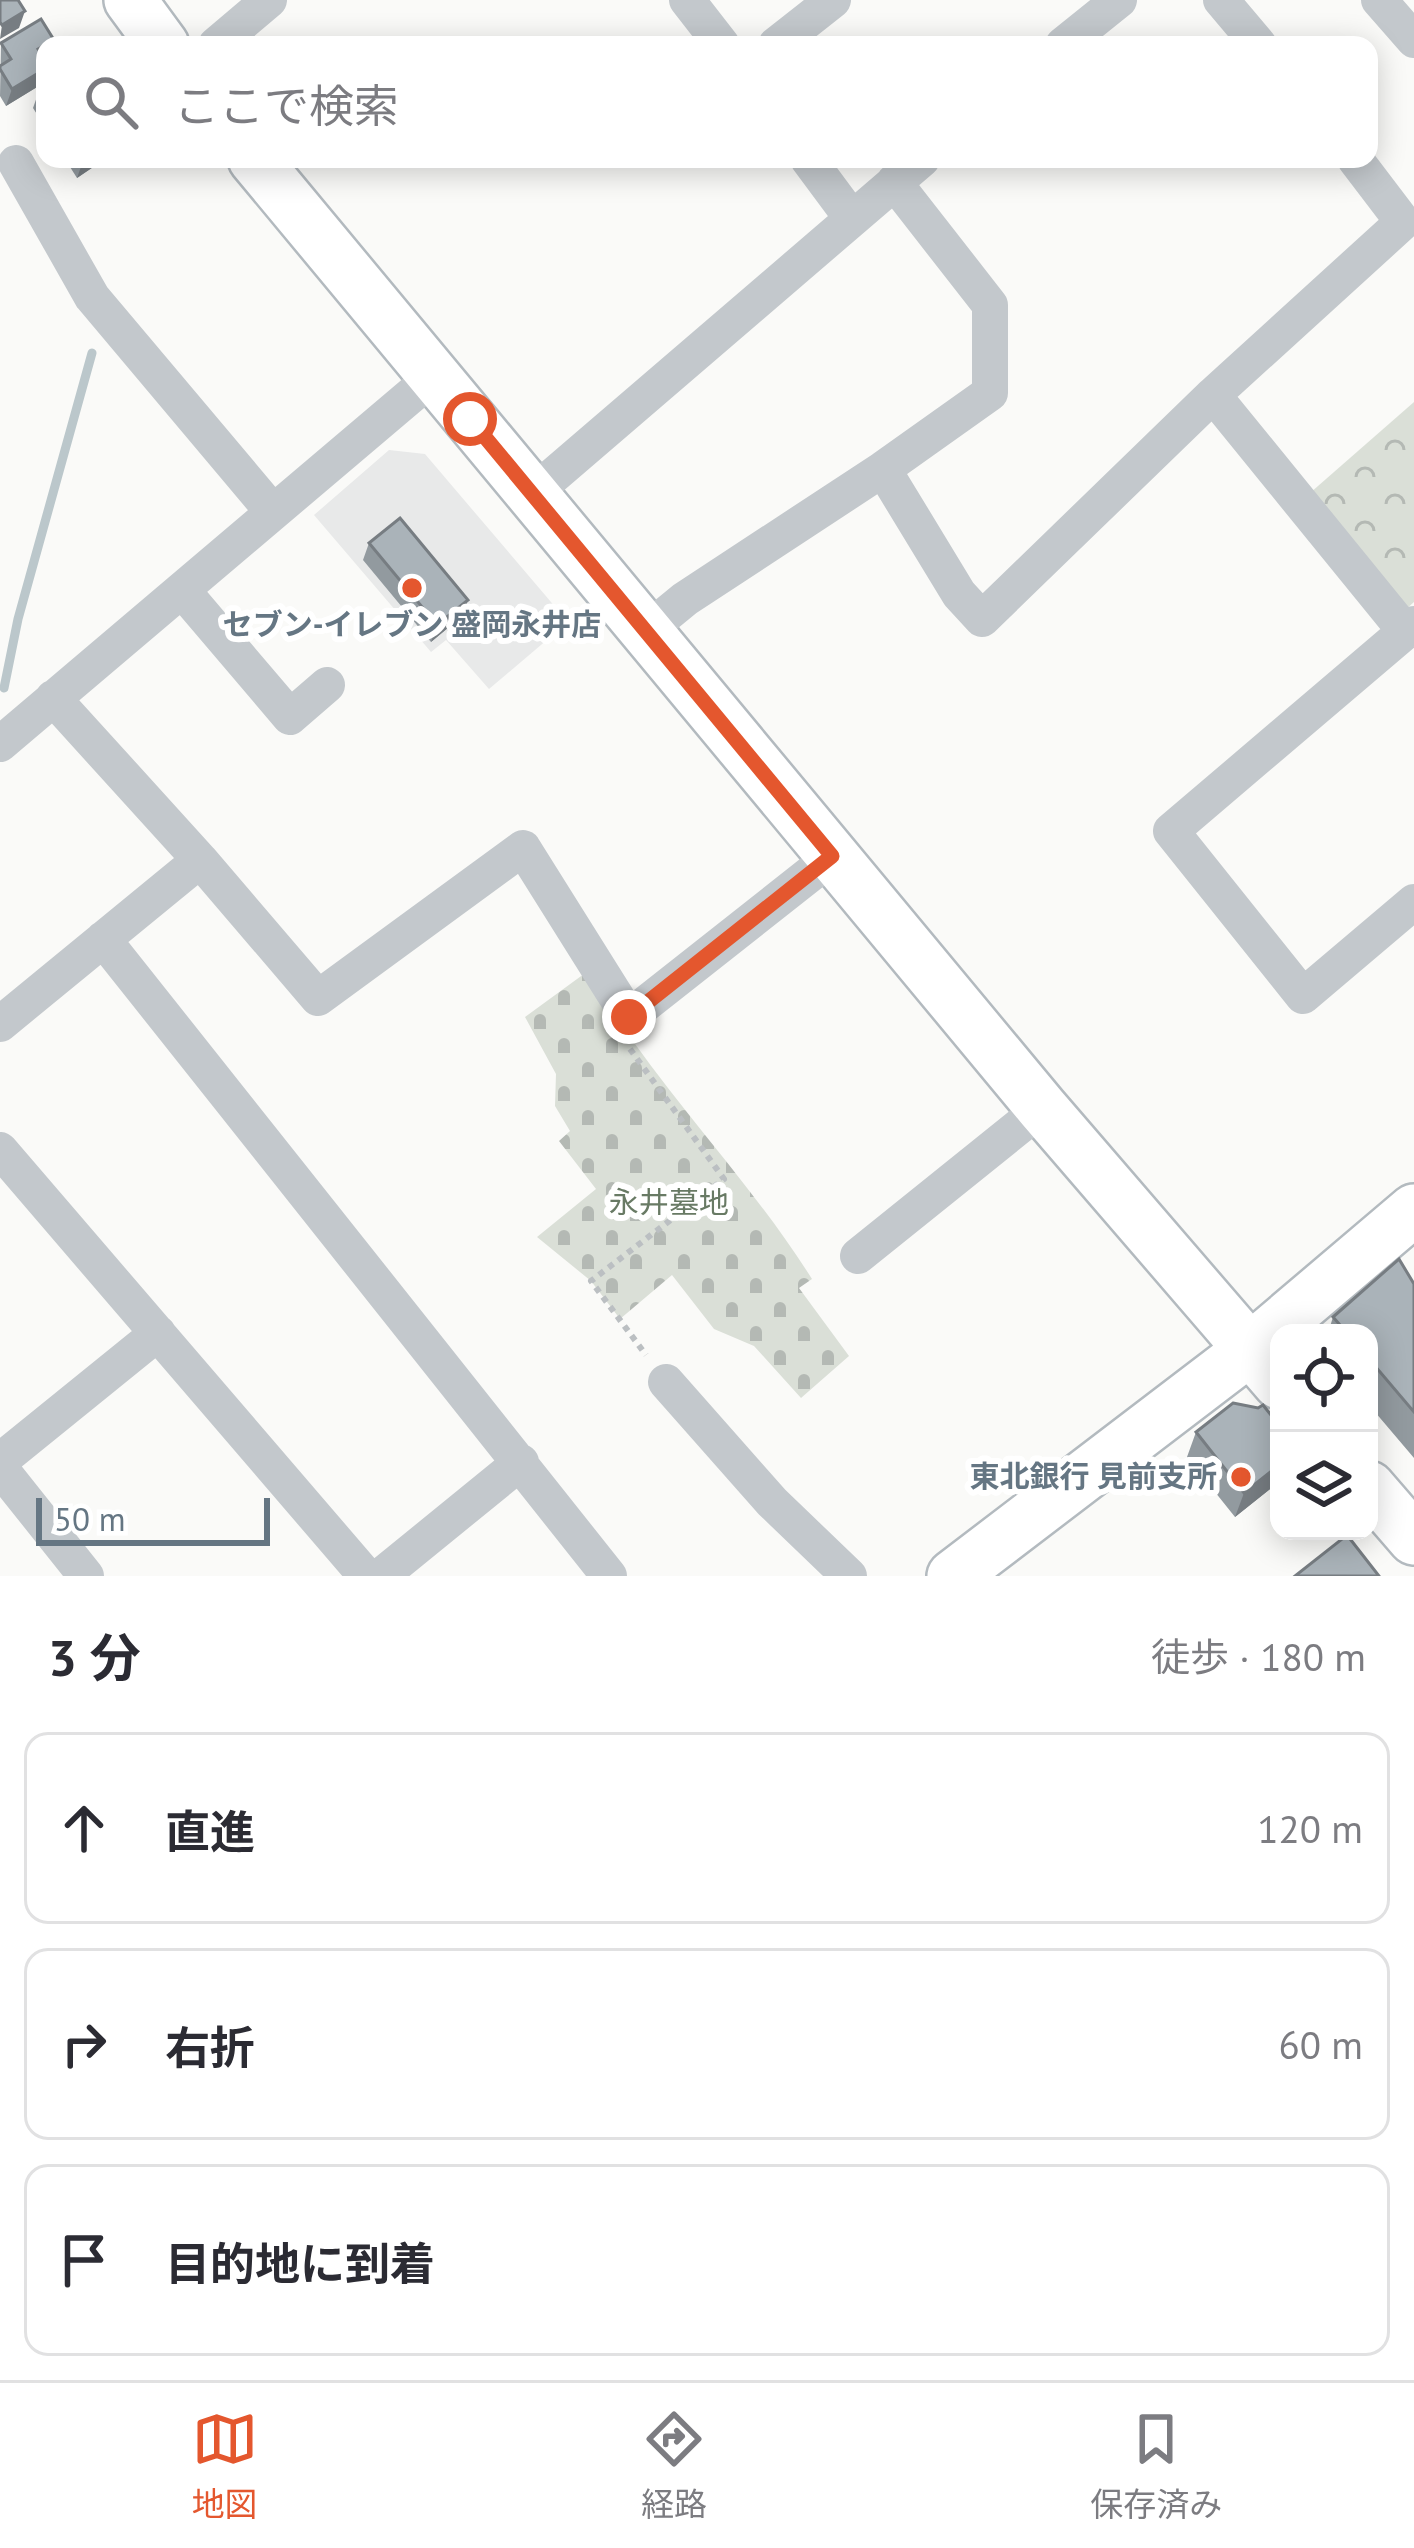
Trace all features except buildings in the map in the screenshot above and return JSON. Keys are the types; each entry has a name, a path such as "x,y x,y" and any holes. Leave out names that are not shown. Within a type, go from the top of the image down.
{"street":[{"path":"130,0 156,36"},
{"path":"227,36 269,0"},
{"path":"687,0 715,36"},
{"path":"787,36 833,0"},
{"path":"1074,36 1119,0"},
{"path":"1221,0 1251,36"},
{"path":"1379,0 1414,40"},
{"path":"5,156 92,297 273,512"},
{"path":"261,168 1263,1367"},
{"path":"815,168 851,217"},
{"path":"883,469 959,594 982,619 1214,395 1403,222 1362,168"},
{"path":"532,494 908,170 990,305 989,393 685,599 646,631"},
{"path":"0,744 434,376"},
{"path":"1214,395 1409,628 1171,831 1303,996 1414,902"},
{"path":"182,590 290,717 327,685"},
{"path":"53,698 318,998 523,848 629,1017 832,856"},
{"path":"0,1024 200,860"},
{"path":"103,939 609,1576"},
{"path":"858,1256 1042,1108"},
{"path":"0,1150 366,1576"},
{"path":"952,1576 1263,1367 1414,1210"},
{"path":"86,1576 0,1465 158,1334"},
{"path":"666,1382 772,1502 849,1576"},
{"path":"381,1576 521,1462"},
{"path":"1378,1496 1414,1538"}],"path":[{"path":"629,1017 623,1040 724,1179 592,1281 666,1382"}],"shaded area":[{"path":"389,450 425,454 568,622 489,689 446,640 431,652 314,515"}],"green space":[{"path":"1414,402 1414,602 1404,611 1310,493"},
{"name":"永井墓地","path":"588,971 640,1050 812,1279 799,1288 849,1356 801,1398 754,1346 714,1329 672,1275 620,1319 591,1281 537,1237 596,1189 559,1141 570,1131 555,1106 556,1074 525,1017"}],"waterway":[{"path":"4,688 18,619 92,353"}],"place":[{"name":"セブン-イレブン 盛岡永井店","path":"412,588"},
{"name":"東北銀行 見前支所","path":"1241,1477"}],"route":[{"path":"470,419 832,856 629,1017"}]}
